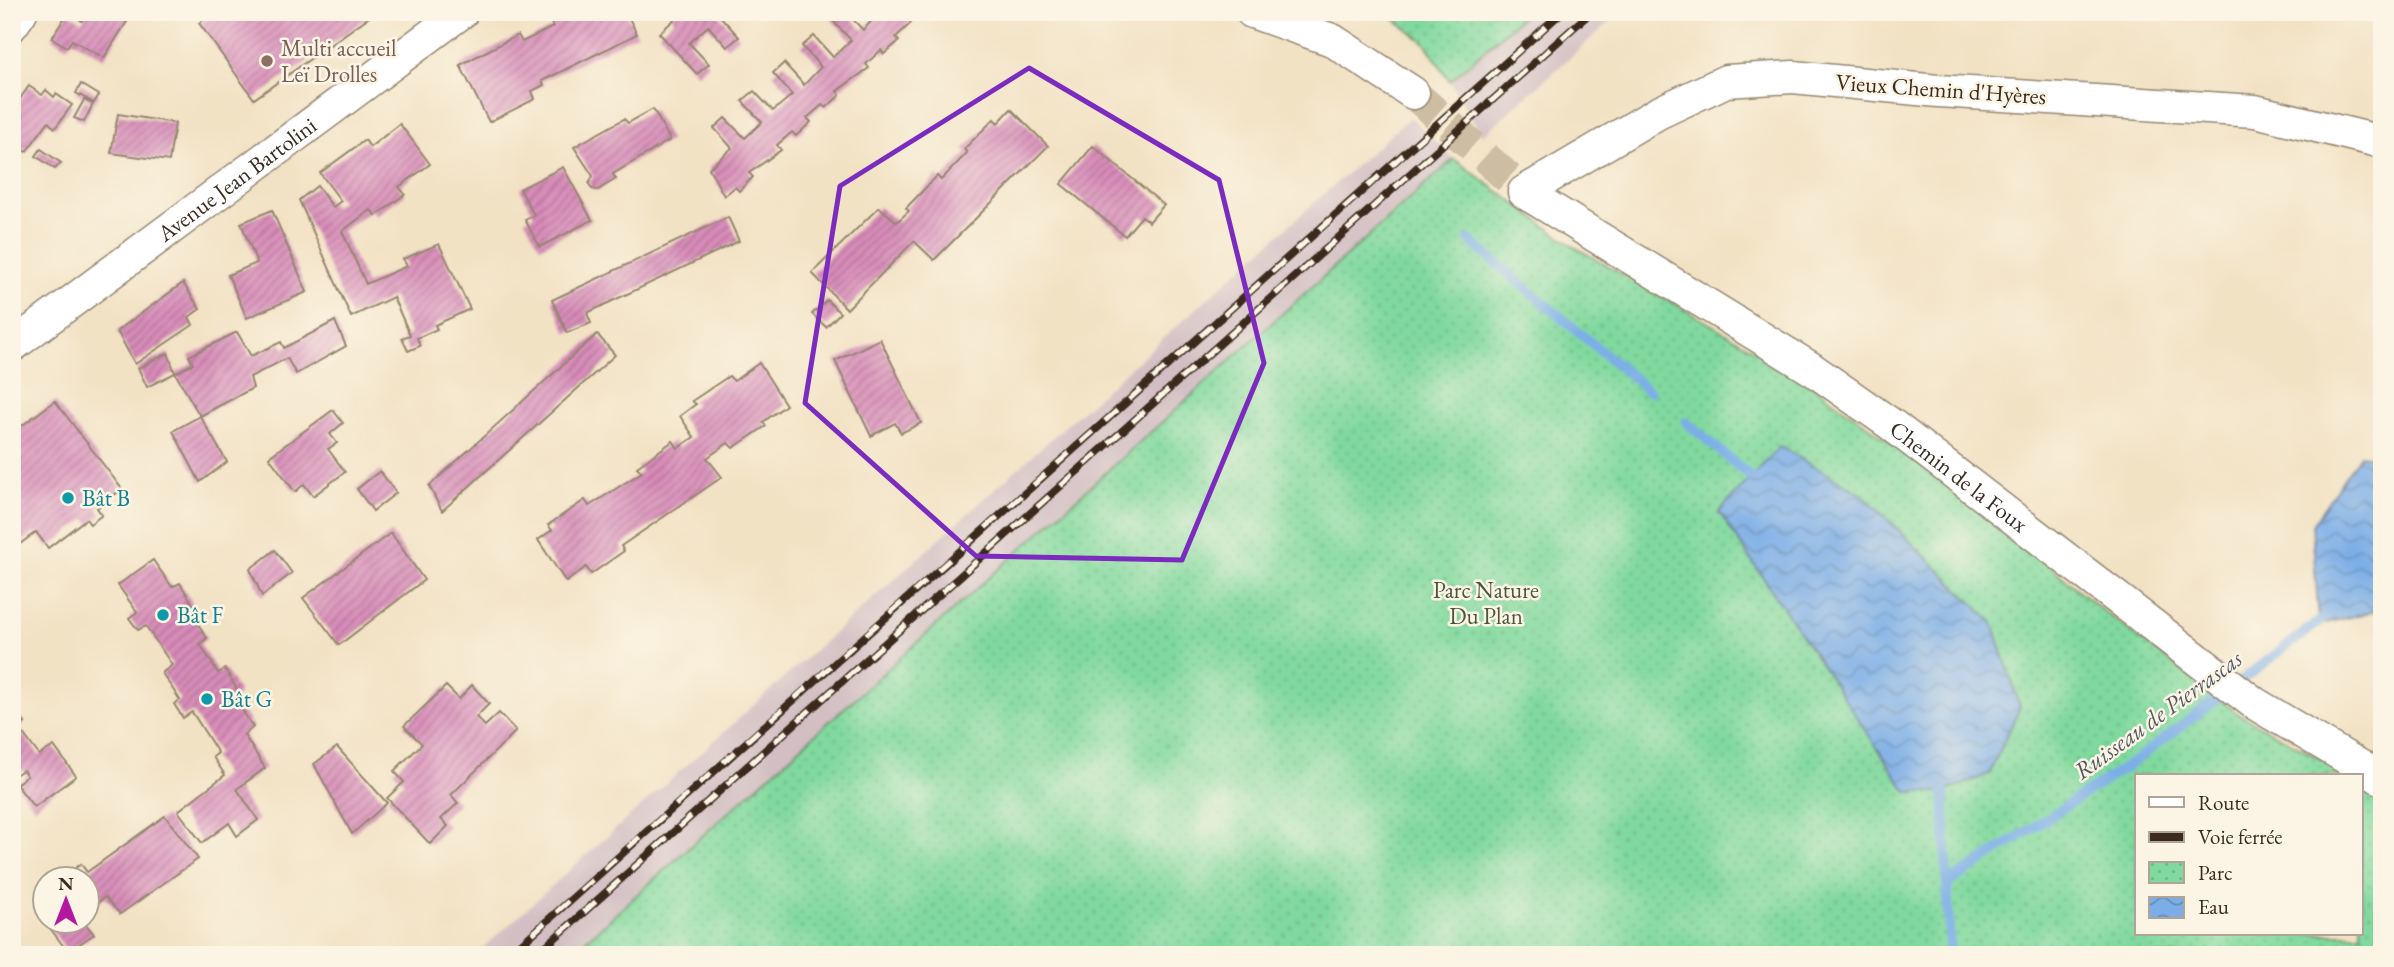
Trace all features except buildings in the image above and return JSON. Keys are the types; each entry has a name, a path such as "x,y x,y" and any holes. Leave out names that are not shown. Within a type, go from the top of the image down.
{"street":[{"path":"12,25 22,12"},
{"name":"Avenue Jean Bartolini","path":"12,346 462,12"},
{"path":"1252,12 1332,40 1408,89"},
{"name":"Vieux Chemin d'Hyères","path":"1524,192 1658,113 1726,81 1740,80 1793,77 1938,91 2255,111 2382,142"},
{"name":"Chemin de la Foux","path":"1524,192 1812,369 1892,425 2253,703 2382,779"}],"highlighted area":[{"path":"1029,68 1219,180 1264,363 1182,560 976,556 805,403 840,186"}],"shaded area":[{"path":"1527,12 1621,12 1482,136 1450,81"},
{"path":"1410,117 1454,159 570,955 475,955"}],"green space":[{"path":"1386,12 1527,12 1450,81 1425,43"},
{"name":"Parc Nature Du Plan","path":"1454,159 1573,246 1791,370 1988,513 2098,607 2237,713 2348,774 2135,774 2135,936 2362,936 2362,782 2382,794 2382,955 570,955"}],"water":[{"path":"1780,446 1863,495 1993,623 2020,707 1989,774 1944,792 1907,792 1719,512"},
{"path":"2360,455 2382,458 2382,609 2319,625 2312,525"}],"waterway":[{"path":"1469,240 1650,392"},
{"path":"1686,422 1751,477"},
{"name":"Ruisseau de Pierrascas","path":"1947,884 2135,761 2328,615"},
{"path":"1944,792 1950,955"}],"tunnel":[{"path":"1413,93 1524,192"}],"railway":[{"path":"509,955 1562,12"},
{"path":"536,955 1591,12"}],"place":[{"name":"Multi accueil Leï Drolles","path":"267,61"},
{"name":"Bât B","path":"68,498"},
{"name":"Bât F","path":"163,615"},
{"name":"Bât G","path":"207,699"}]}
